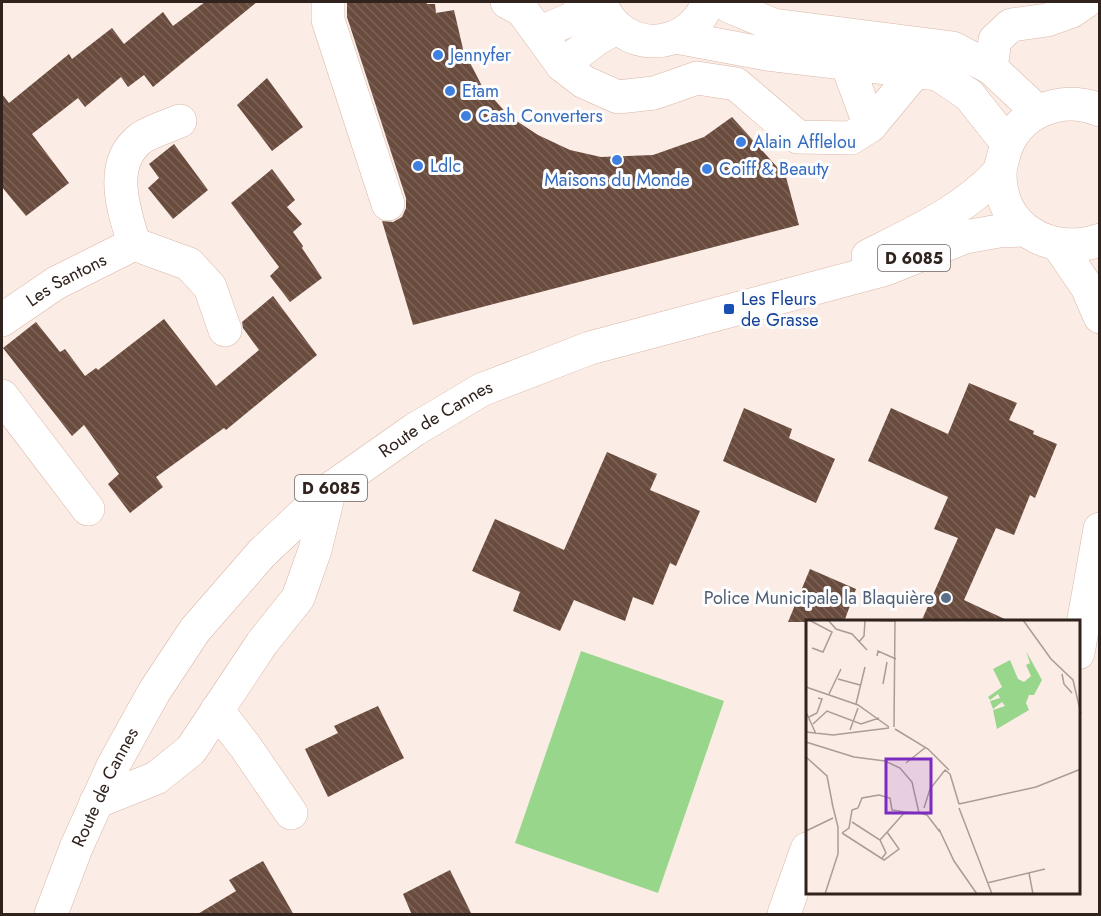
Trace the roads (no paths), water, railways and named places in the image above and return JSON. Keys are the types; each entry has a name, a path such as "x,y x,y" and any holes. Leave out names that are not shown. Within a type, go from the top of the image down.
{"street":[{"path":"328,2 328,20 388,204"},
{"path":"507,2 522,10 562,65 584,82 618,98 654,93 697,78 736,84 798,137 851,138 870,126 915,72"},
{"path":"604,10 630,36 645,41 661,41 676,37 690,29 701,18 708,2"},
{"path":"725,2 729,6 773,25 952,48 991,68 1037,111 1060,104 1095,103"},
{"path":"991,68 995,40 1011,25 1047,20 1072,11 1085,2"},
{"path":"539,33 569,20 604,10"},
{"path":"562,65 598,38 604,10"},
{"path":"676,37 767,54 938,74 969,95 1004,157 1004,196 1012,214 1026,230 1042,240 1059,246 1084,246 1100,240"},
{"path":"847,64 870,126"},
{"name":"Route de Cannes","path":"802,289 880,250 954,209 984,189 1022,123 1037,111"},
{"path":"180,121 141,139 122,162 121,202 134,244 189,264 210,287 225,330"},
{"name":"Route de Cannes","path":"51,915 96,802 154,692 195,630 262,553 330,489 414,430 481,390 590,348 802,289 886,269 965,237 999,231 1026,230"},
{"name":"Les Santons","path":"2,320 56,283 134,244"},
{"path":"1059,246 1087,287 1100,317"},
{"path":"2,396 88,509"},
{"path":"96,802 156,778 191,750 262,643 298,598 315,550 330,489"},
{"path":"1080,642 1100,529"},
{"path":"217,710 291,813"},
{"path":"784,915 806,852"}],"place":[{"name":"Jennyfer","path":"438,55"},
{"name":"Etam","path":"450,91"},
{"name":"Cash Converters","path":"466,116"},
{"name":"Alain Afflelou","path":"741,142"},
{"name":"Maisons du Monde","path":"617,160"},
{"name":"Ldlc","path":"418,166"},
{"name":"Coiff & Beauty","path":"707,169"},
{"name":"Les Fleurs de Grasse","path":"729,309"},
{"name":"Police Municipale la Blaquière","path":"946,598"}]}
